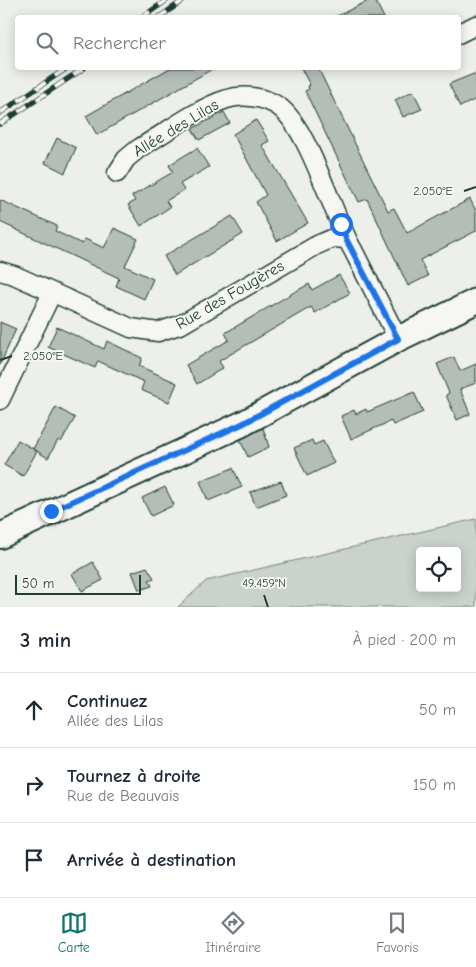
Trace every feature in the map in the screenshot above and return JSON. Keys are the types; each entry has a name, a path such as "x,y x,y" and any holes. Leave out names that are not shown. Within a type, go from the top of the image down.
{"street":[{"path":"461,32 476,25"},
{"name":"Allée des Lilas","path":"117,173 126,159 138,149 211,106 230,98 259,98 278,106 297,128 338,214 346,239 398,339"},
{"name":"Rue des Fougères","path":"0,271 14,275 131,328 149,332 166,331 182,324 317,245 333,238 346,239"},
{"path":"0,400 52,293"},
{"path":"0,536 242,424 398,339 476,301"}],"shaded area":[{"path":"476,519 476,607 178,607 206,581"}],"building":[{"path":"370,0 375,0 382,15 339,15"},
{"path":"166,70 211,70 97,135 86,116"},
{"path":"302,70 319,70 388,211 394,208 407,233 470,199 476,211 476,231 420,260 428,276 408,286 367,199 359,202 347,178 305,91 309,89 308,86 310,85"},
{"path":"476,73 476,99 460,107 449,84"},
{"path":"413,91 422,109 403,117 395,100"},
{"path":"224,112 230,123 199,140 192,129"},
{"path":"256,120 269,141 262,145 308,223 277,241 256,202 266,195 233,134"},
{"path":"57,138 76,148 65,173 45,163"},
{"path":"197,148 209,167 180,184 184,190 166,201 170,207 141,226 128,205 135,201 132,196 173,172 169,165"},
{"path":"0,200 57,226 55,231 82,244 85,239 104,248 114,228 138,239 125,266 153,279 144,299 116,286 119,278 0,222"},
{"path":"232,216 243,234 175,275 164,256"},
{"path":"339,275 350,293 315,313 311,307 219,361 223,368 197,384 186,365 229,340 225,333 309,284 312,290"},
{"path":"0,322 16,329 0,365"},
{"path":"57,327 104,349 107,341 142,358 139,366 177,383 169,402 141,390 144,382 98,361 95,368 48,347"},
{"path":"454,357 460,371 476,364 476,383 460,389 470,414 457,420 446,395 449,393 437,364"},
{"path":"414,392 423,412 393,425 391,421 351,439 341,416 354,410 356,414 366,409 367,412"},
{"path":"56,407 75,418 61,442 58,440 48,458 33,449"},
{"path":"263,428 269,447 248,457 240,440"},
{"path":"18,440 37,451 23,476 4,465"},
{"path":"312,440 314,445 323,441 334,463 307,476 294,448"},
{"path":"233,468 242,487 208,501 200,481"},
{"path":"281,481 286,495 256,507 250,492"},
{"path":"165,487 174,505 151,516 142,498"},
{"path":"93,562 103,580 82,591 72,574"},
{"path":"147,567 154,578 149,580 152,586 139,590 132,572"}],"railway":[{"path":"145,15 167,0"},
{"path":"162,15 184,0"},
{"path":"0,113 64,70"},
{"path":"0,124 81,70"}],"route":[{"path":"51,511 242,424 398,339 346,239 341,224"}]}
